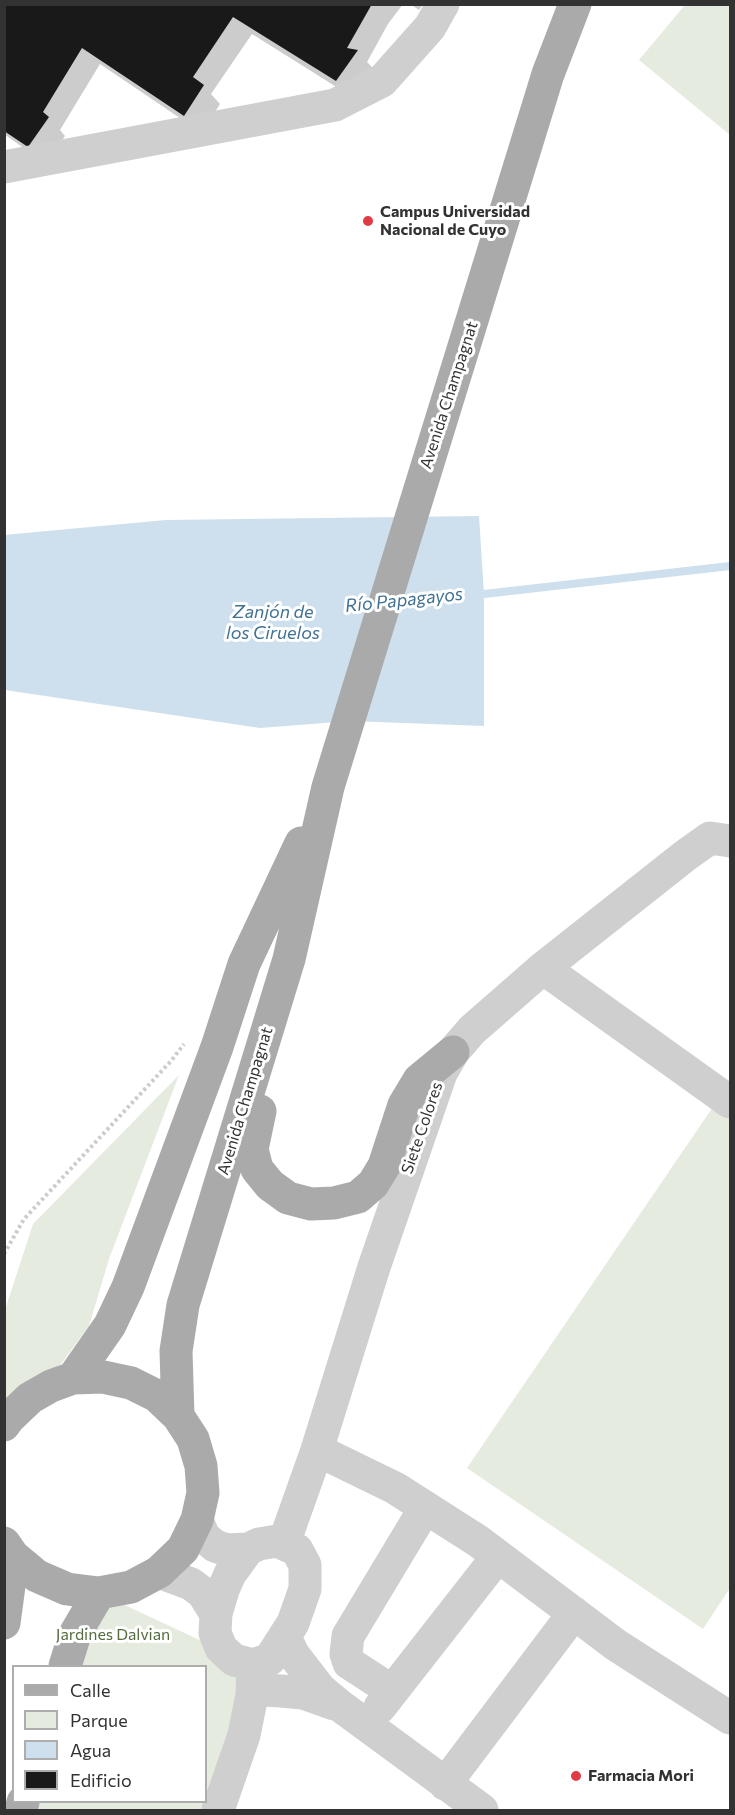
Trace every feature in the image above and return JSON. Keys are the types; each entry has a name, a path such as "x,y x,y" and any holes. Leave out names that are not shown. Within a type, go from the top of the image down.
{"main road":[{"name":"Avenida Champagnat","path":"178,1416 176,1352 183,1305 289,959 328,787 548,74 575,4"},
{"name":"Avenida Champagnat","path":"73,1378 110,1324 128,1287 217,1047 244,964 328,787"},
{"path":"289,959 291,1009 256,1125 252,1149 257,1169 270,1185 288,1198 311,1204 334,1203 357,1197 373,1185 384,1166 404,1105 419,1080 453,1052"},
{"path":"4,1425 17,1398 73,1378 103,1377 131,1383 157,1396 178,1416 193,1439 201,1466 203,1493 197,1520 183,1549 159,1572 131,1587 99,1593 67,1589 37,1576 9,1549"},
{"path":"4,1623 7,1614 9,1549"},
{"path":"65,1665 75,1634 99,1593"}],"street":[{"path":"4,167 334,105 382,81 430,27 443,4"},
{"name":"Siete Colores","path":"284,1543 317,1450 374,1267 441,1073 453,1052 472,1030 543,968 702,844 710,838 730,841"},
{"path":"543,968 730,1102"},
{"path":"317,1450 394,1488 425,1508 498,1556 616,1645 730,1718"},
{"path":"392,1691 349,1663 346,1654 348,1636 425,1508"},
{"path":"197,1520 204,1537 215,1546 227,1550 248,1549 259,1544 277,1541 297,1550 305,1565 305,1589 285,1637 252,1680 244,1735 219,1810"},
{"path":"248,1549 230,1574 216,1614 215,1633 221,1648 252,1680 266,1690 303,1693 339,1705"},
{"path":"366,1725 498,1556"},
{"path":"159,1572 191,1584 203,1593 216,1614"},
{"path":"445,1784 574,1613"},
{"path":"285,1637 292,1654 320,1689 482,1810"}],"path":[{"path":"4,1254 24,1219 171,1061 184,1043"}],"green space":[{"path":"685,5 730,5 730,135 639,60"},
{"path":"179,1075 109,1259 89,1326 61,1364 13,1395 5,1406 5,1310 33,1224"},
{"path":"717,1101 730,1110 730,1588 703,1629 467,1468"},
{"name":"Jardines Dalvian","path":"99,1593 253,1665 218,1810 21,1810 23,1803 207,1803 207,1665 65,1665"}],"water":[{"name":"Zanjón de los Ciruelos","path":"479,516 484,594 484,726 350,721 260,728 5,690 4,535 166,520"}],"building":[{"path":"4,4 372,4 347,48 358,50 336,81 233,17 193,77 204,85 184,116 82,48 43,112 49,117 28,147 4,131"}],"waterway":[{"name":"Río Papagayos","path":"484,594 730,566"}],"place":[{"name":"Campus Universidad Nacional de Cuyo","path":"368,221"},
{"name":"Farmacia Mori","path":"576,1776"}]}
